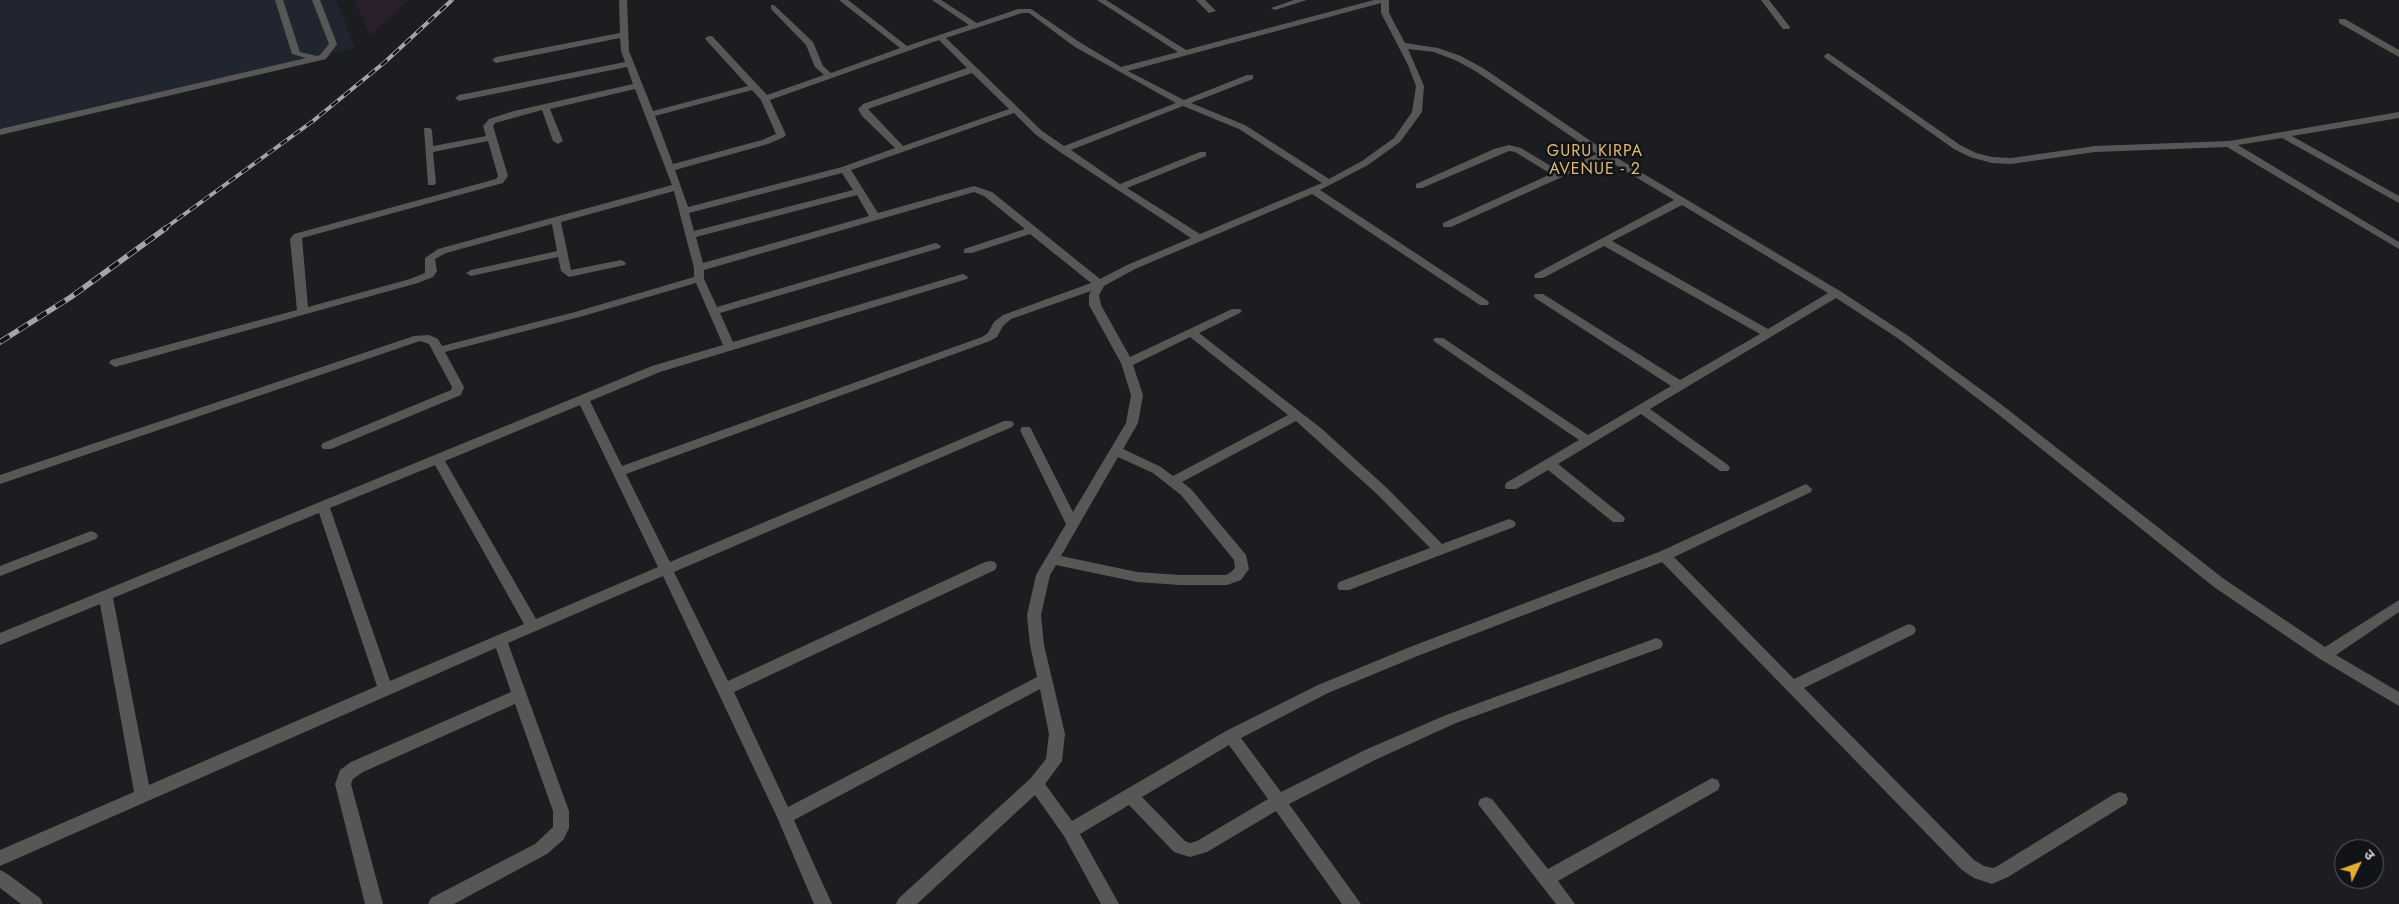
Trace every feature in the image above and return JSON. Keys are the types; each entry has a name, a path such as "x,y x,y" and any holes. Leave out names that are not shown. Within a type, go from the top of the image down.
{"street":[{"path":"279,0 296,54 323,57"},
{"path":"0,132 323,57 333,44 316,0"},
{"path":"623,0 625,51 677,187 699,274 713,312 730,347"},
{"path":"843,0 906,49"},
{"path":"938,2 952,0"},
{"path":"1102,0 1185,53"},
{"path":"1200,0 1212,11"},
{"path":"1274,8 1303,0"},
{"path":"619,472 986,339 993,335 998,324 1007,317 1099,284 1112,276 1329,184 1365,164 1397,140 1417,112 1420,86 1412,65 1385,13 1384,0 1120,70"},
{"path":"1765,0 1786,27"},
{"path":"938,2 975,25"},
{"path":"774,7 810,44 819,67 830,76"},
{"path":"765,99 975,25 1021,10 1031,10 1078,46 1183,103 1242,127 1329,184"},
{"path":"2342,21 2399,54"},
{"path":"496,60 624,35"},
{"path":"940,37 1039,133 1119,188 1200,239"},
{"path":"670,168 765,142 781,135 765,99 709,38"},
{"path":"1400,44 1435,50 1458,58 1480,70 1604,154 1836,292 1903,337 1998,408 2219,583 2325,655 2399,700"},
{"path":"1828,56 1957,147 1973,155 1992,160 2011,161 2095,149 2229,144 2399,115"},
{"path":"459,98 630,64"},
{"path":"901,149 863,109 866,106 974,69"},
{"path":"1063,150 1250,77"},
{"path":"303,311 295,239 298,236 500,181 503,176 488,126 492,121 638,86"},
{"path":"649,116 754,87"},
{"path":"545,107 558,141"},
{"path":"684,211 845,168 1015,110"},
{"path":"427,130 431,183"},
{"path":"2282,134 2399,200"},
{"path":"429,150 492,138"},
{"path":"2229,144 2399,246"},
{"path":"1419,186 1497,151 1509,148 1518,150 1558,174"},
{"path":"1119,188 1203,154"},
{"path":"1447,225 1604,154"},
{"path":"845,168 875,217"},
{"path":"116,363 422,278 432,271 430,258 434,254 677,187"},
{"path":"438,350 579,314 875,217 974,189 988,194 1099,284"},
{"path":"1313,190 1387,237 1484,303"},
{"path":"690,235 858,192"},
{"path":"1539,276 1681,201"},
{"path":"556,220 566,271 569,274 621,263"},
{"path":"968,251 1031,230"},
{"path":"1604,241 1767,333"},
{"path":"713,312 936,246"},
{"path":"471,273 562,253"},
{"path":"0,639 105,594 323,507 656,369 963,277"},
{"path":"904,904 1036,784 1054,760 1057,734 1037,645 1034,615 1043,575 1132,423 1137,395 1127,363 1095,305 1094,295 1099,284"},
{"path":"1511,486 1836,292"},
{"path":"1539,296 1679,385"},
{"path":"1127,363 1236,311"},
{"path":"1191,332 1297,415 1383,492 1440,550"},
{"path":"0,480 418,338 430,338 458,387 457,392 327,446"},
{"path":"1439,340 1587,440"},
{"path":"583,399 725,689 785,817 823,904"},
{"path":"1641,408 1724,468"},
{"path":"1174,481 1297,415"},
{"path":"0,858 385,689 1008,424"},
{"path":"1026,430 1073,524"},
{"path":"1053,559 1092,570 1136,577 1180,580 1227,580 1236,576 1242,569 1241,560 1232,546 1204,511 1174,481 1116,451"},
{"path":"438,458 533,626"},
{"path":"1548,464 1618,519"},
{"path":"1070,831 1231,736 1323,689 1397,658 1664,556 1806,489"},
{"path":"323,507 385,689"},
{"path":"1344,586 1509,524"},
{"path":"0,571 91,536"},
{"path":"1664,556 1968,866 1980,874 1992,876 2002,872 2120,799"},
{"path":"725,689 990,566"},
{"path":"105,594 143,794"},
{"path":"2325,655 2399,605"},
{"path":"1792,687 1909,630"},
{"path":"437,904 541,849 557,835 561,828 561,811 500,640"},
{"path":"1130,795 1180,847 1190,850 1201,847 1279,801 1370,755 1451,719 1656,644"},
{"path":"785,817 1046,679"},
{"path":"374,904 343,784 346,775 357,767 520,695"},
{"path":"1231,736 1352,904"},
{"path":"1036,784 1070,831 1110,904"},
{"path":"1546,879 1712,785"},
{"path":"1486,804 1566,904"},
{"path":"0,878 34,904"}],"shaded area":[{"path":"0,0 336,0 355,48 0,129"},
{"path":"355,0 408,0 370,36"}],"railway":[{"path":"164,229 313,121 385,62 452,0"},
{"path":"0,342 71,297 166,228"}],"district":[{"name":"GURU KIRPA AVENUE - 2","path":"1595,161"}]}
